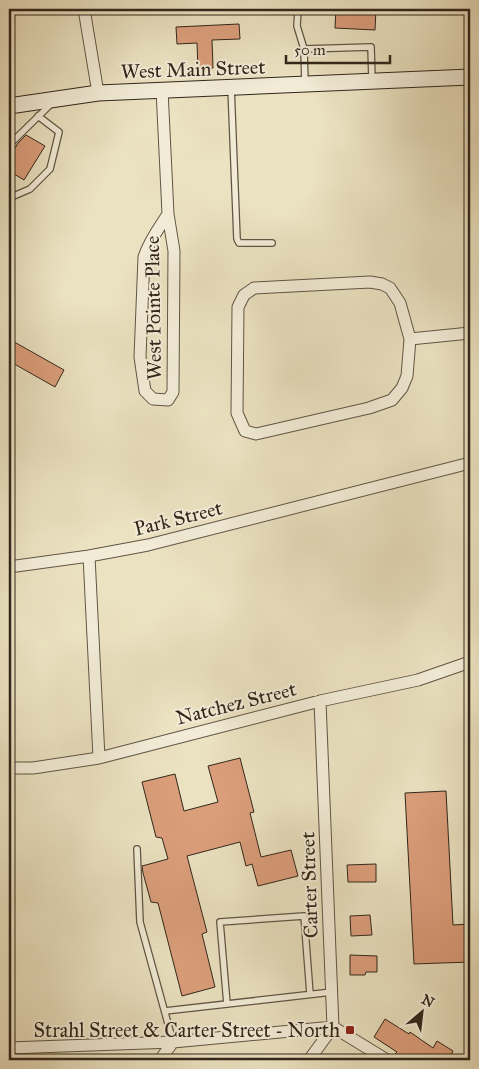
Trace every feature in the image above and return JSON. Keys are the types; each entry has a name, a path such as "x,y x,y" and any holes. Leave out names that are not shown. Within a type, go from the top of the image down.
{"main road":[{"name":"West Main Street","path":"9,106 98,93 470,77"}],"street":[{"path":"84,9 98,93"},
{"name":"West Pointe Place","path":"162,90 168,214 174,251 173,392 168,400 153,399 145,391 140,357 144,257 147,248 168,214"},
{"path":"370,282 382,284 390,288 400,304 410,339 407,376 402,388 392,400 369,408 256,434 245,431 237,413 238,307 244,295 254,288 370,282"},
{"path":"410,339 470,333"},
{"name":"Park Street","path":"9,567 89,556 148,545 470,463"},
{"path":"89,556 99,758"},
{"name":"Natchez Street","path":"9,768 33,768 99,758 320,701 418,680 470,662"},
{"name":"Carter Street","path":"320,701 333,1027"},
{"path":"309,1060 333,1027"},
{"path":"9,1048 173,1042 333,1027 387,1060"},
{"path":"160,1060 173,1042"}],"lane":[{"path":"298,9 297,26 304,49 305,84"},
{"path":"304,49 371,47 372,81"},
{"path":"231,88 237,240 239,243 272,243"},
{"path":"9,144 55,100"},
{"path":"9,198 30,189 50,169 59,132 38,116"},
{"path":"137,850 140,922 173,1042"},
{"path":"227,1004 220,922 304,916 310,994"},
{"path":"164,1011 332,992"}],"building":[{"path":"336,9 376,9 375,30 335,28"},
{"path":"239,24 240,39 212,40 213,68 198,69 197,43 177,44 176,27"},
{"path":"26,135 45,146 24,180 9,171 9,158 18,143"},
{"path":"9,339 64,370 55,387 9,361"},
{"path":"240,758 254,812 250,813 261,857 291,850 298,876 258,886 252,864 246,866 240,842 187,856 207,932 202,934 215,987 182,996 158,903 151,902 143,873 142,866 168,859 162,838 156,837 142,782 175,774 184,811 218,802 208,766"},
{"path":"446,791 453,925 470,924 470,962 414,964 405,793"},
{"path":"376,864 376,882 348,882 347,865"},
{"path":"370,915 372,935 351,936 350,916"},
{"path":"350,955 377,956 377,972 366,972 365,975 350,975"},
{"path":"385,1019 409,1034 410,1032 433,1048 437,1041 453,1051 449,1059 451,1060 405,1060 395,1054 397,1052 374,1037"}],"place":[{"name":"Strahl Street & Carter Street - North","path":"350,1030"}]}
